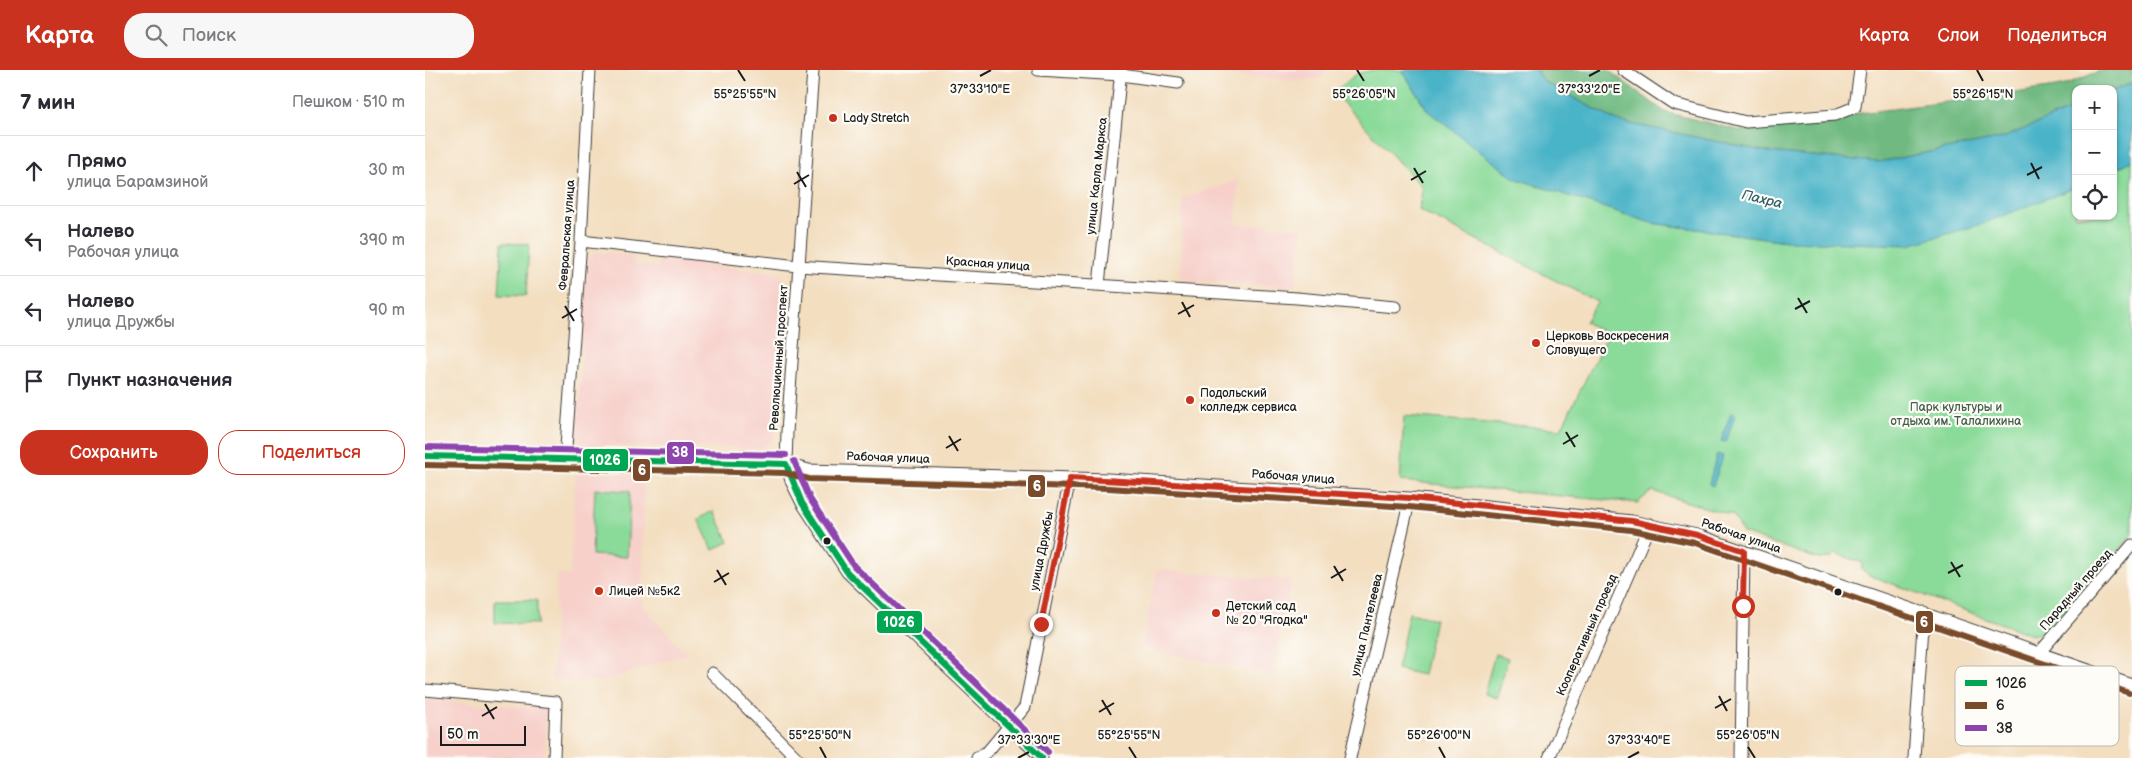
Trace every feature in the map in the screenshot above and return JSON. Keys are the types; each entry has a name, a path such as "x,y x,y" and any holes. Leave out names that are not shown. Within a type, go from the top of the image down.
{"street":[{"name":"Февральская улица","path":"565,461 581,241 590,70"},
{"name":"Революционный проспект","path":"813,70 786,464 802,503 847,572 860,587 1042,758"},
{"path":"1037,70 1121,72 1178,83"},
{"path":"1623,70 1674,104 1746,122 1835,115 1855,107 1860,70"},
{"name":"улица Карла Маркса","path":"1099,285 1121,72"},
{"name":"Красная улица","path":"581,241 799,266 1099,285 1395,307"},
{"name":"Рабочая улица","path":"425,456 565,461 786,464 809,470 1070,478 1410,498 1650,524 1697,535 2079,666"},
{"name":"улица Дружбы","path":"977,758 988,751 1025,707 1070,478"},
{"name":"улица Пантелеева","path":"1351,758 1410,498"},
{"name":"Кооперативный проезд","path":"1549,758 1650,524"},
{"name":"Парадный проезд","path":"2040,652 2132,545"},
{"path":"1741,758 1744,551"},
{"path":"1914,758 1924,612"},
{"path":"712,673 797,758"},
{"name":"Рабочая улица","path":"2119,680 2132,685"},
{"path":"425,690 556,702 554,758"}],"shaded area":[{"path":"1189,70 1327,70 1322,78 1294,81"},
{"path":"1238,180 1236,224 1303,228 1295,287 1181,281 1183,198"},
{"path":"597,252 635,256 634,264 658,267 659,259 779,273 786,283 775,437 769,443 760,448 583,445 577,436 587,260"},
{"name":"Лицей №5к2","path":"576,473 644,474 642,605 686,654 603,681 552,680 557,575 570,575"},
{"name":"Детский сад № 20 \"Ягодка\"","path":"1157,570 1291,580 1272,676 1142,647"},
{"path":"425,699 546,709 545,758 425,758"}],"green space":[{"name":"Парк культуры и отдыха им. Талалихина","path":"1372,70 1402,70 1428,111 1651,223 1787,241 2046,199 2072,189 2072,220 2117,220 2117,168 2132,161 2132,535 2052,630 2032,635 1871,576 1861,569 1863,563 1834,553 1831,558 1818,559 1743,533 1733,516 1652,491 1637,503 1400,481 1404,416 1561,429 1608,334 1585,322 1597,302 1419,210 1422,187 1333,92 1357,74"},
{"path":"1535,70 1608,70 1665,112 1741,131 1829,124 1860,113 2062,86 2102,70 2132,70 2132,83 2117,89 2117,85 2072,85 2072,109 2003,138 1878,162 1768,152 1617,121 1544,82"},
{"path":"502,243 529,244 526,296 499,295"},
{"path":"595,489 630,491 627,557 592,555"},
{"path":"714,511 729,542 713,550 698,519"},
{"path":"495,600 537,600 537,624 495,623"},
{"path":"1409,613 1435,619 1423,675 1397,669"},
{"path":"1495,654 1508,658 1497,698 1484,694"}],"water":[{"name":"Пахра","path":"1402,70 1535,70 1544,82 1617,121 1768,152 1878,162 2003,138 2072,109 2072,189 1982,224 1909,245 1787,241 1651,223 1514,178 1428,111"},
{"path":"2132,83 2132,161 2117,168 2117,130 2117,89"},
{"path":"1731,413 1735,415 1726,442 1721,441"},
{"path":"1717,454 1723,456 1713,486 1709,484"}],"transit line":[{"name":"38","path":"425,447 786,455"},
{"name":"1026","path":"425,456 786,464"},
{"name":"38","path":"794,461 810,499 854,566 1048,752"},
{"name":"1026","path":"786,464 802,503 847,572 1042,758"},
{"name":"6","path":"425,465 785,473 809,479 1108,488 1409,507 1631,530 1695,543 2051,666"},
{"name":"6","path":"2119,690 2129,693"}],"place":[{"name":"Lady Stretch","path":"833,118"},
{"name":"Церковь Воскресения Словущего","path":"1536,343"},
{"name":"Подольский колледж сервиса","path":"1190,400"},
{"name":"Лицей №5к2","path":"599,591"},
{"name":"Детский сад № 20 \"Ягодка\"","path":"1216,613"}],"route":[{"path":"1041,624 1070,478 1410,498 1650,524 1697,535 1744,551 1743,606"}]}
